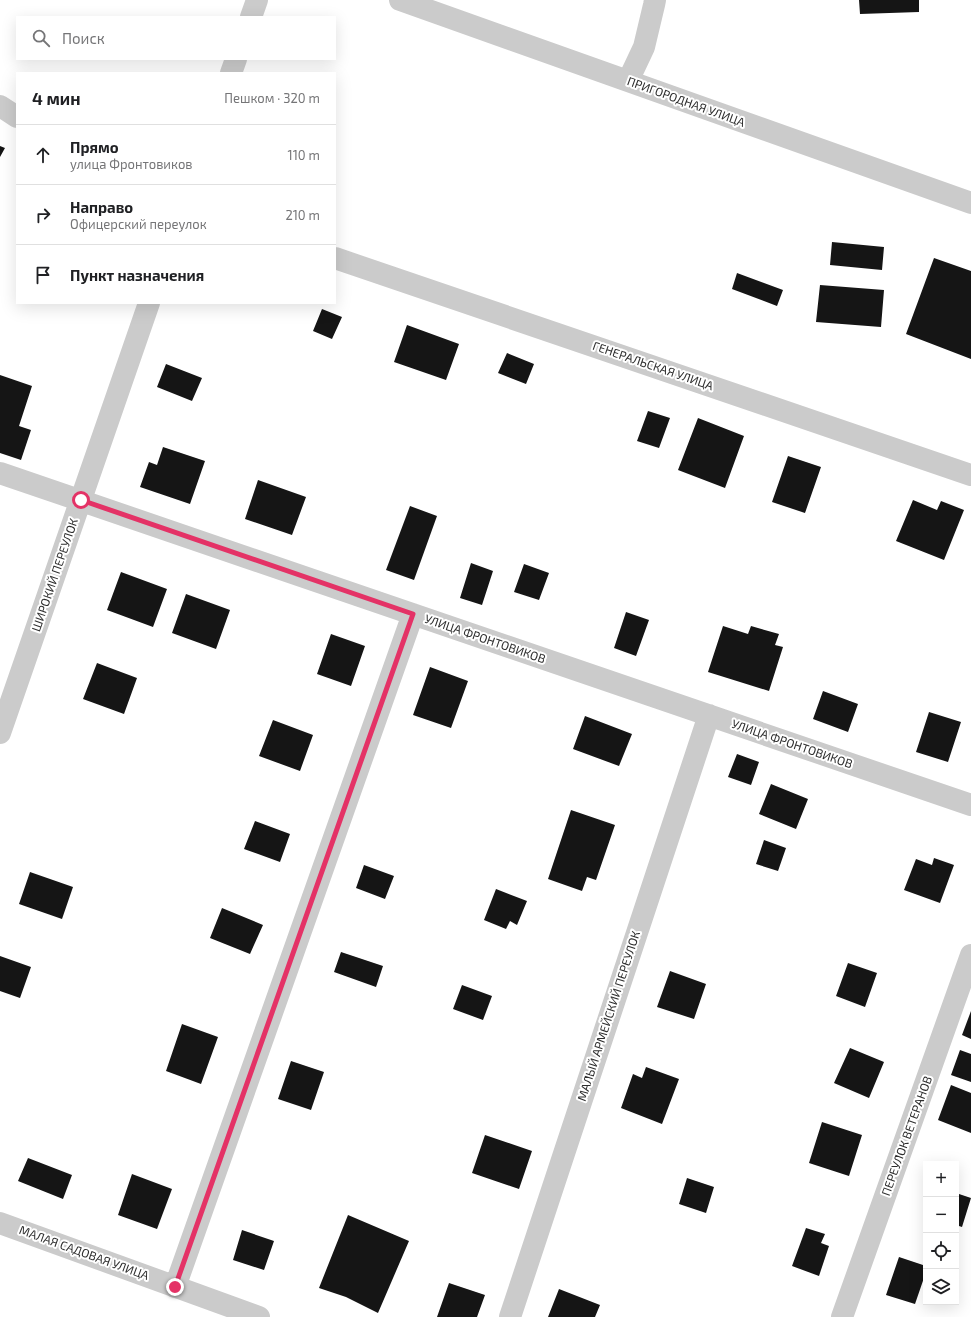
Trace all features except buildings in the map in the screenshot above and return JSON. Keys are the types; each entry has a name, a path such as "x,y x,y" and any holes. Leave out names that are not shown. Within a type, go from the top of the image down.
{"street":[{"path":"251,16 257,0"},
{"name":"ПРИГОРОДНАЯ УЛИЦА","path":"400,0 971,203"},
{"path":"628,81 644,47 654,0"},
{"path":"230,72 236,60"},
{"path":"0,106 16,116"},
{"name":"ГЕНЕРАЛЬСКАЯ УЛИЦА","path":"336,258 971,475"},
{"name":"ШИРОКИЙ ПЕРЕУЛОК","path":"0,733 148,304"},
{"name":"УЛИЦА ФРОНТОВИКОВ","path":"0,473 971,805"},
{"path":"175,1287 413,614"},
{"name":"МАЛЫЙ АРМЕЙСКИЙ ПЕРЕУЛОК","path":"510,1317 709,715"},
{"name":"ПЕРЕУЛОК ВЕТЕРАНОВ","path":"842,1317 971,955"},
{"name":"МАЛАЯ САДОВАЯ УЛИЦА","path":"0,1223 259,1317"}],"route":[{"path":"81,500 413,614 175,1287"}]}
